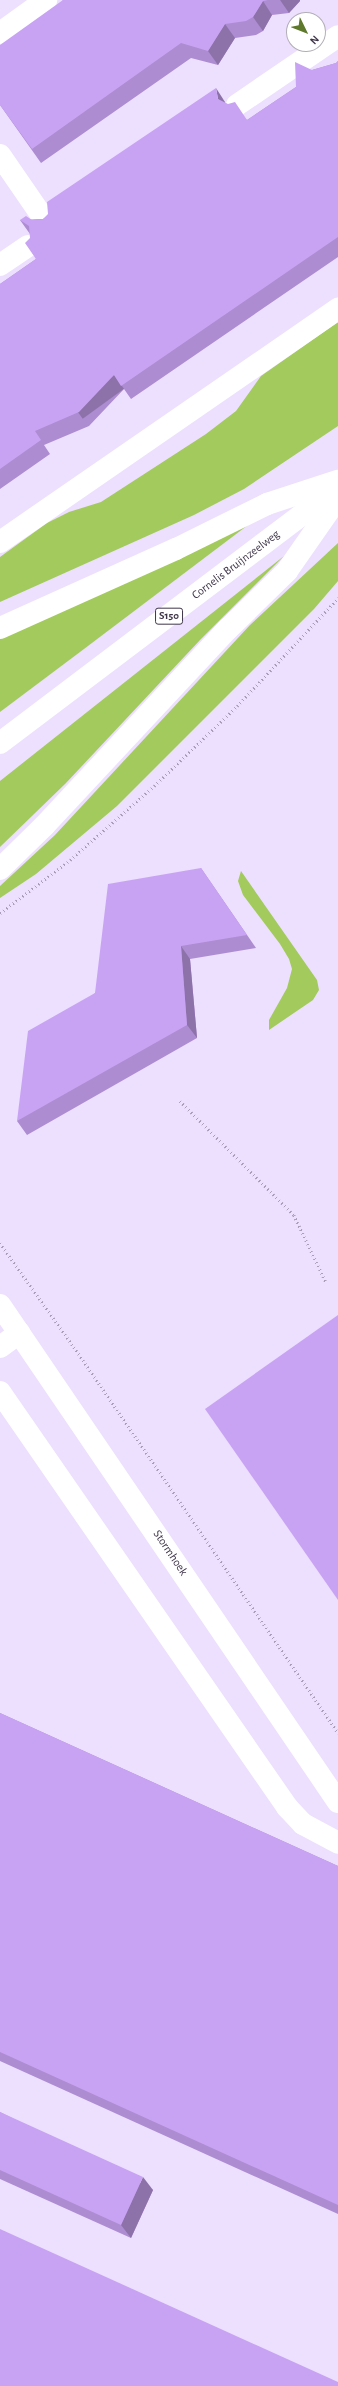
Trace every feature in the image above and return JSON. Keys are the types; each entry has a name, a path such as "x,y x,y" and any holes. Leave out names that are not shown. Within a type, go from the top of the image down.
{"main road":[{"path":"0,33 46,0"},
{"path":"237,105 338,36"},
{"path":"0,155 46,222"},
{"path":"0,265 28,246"},
{"path":"0,542 338,309"},
{"path":"0,628 176,549 267,504 338,481"},
{"name":"Cornelis Bruijnzeelweg","path":"0,744 338,488"},
{"path":"0,868 44,826 228,629 287,571 338,498"},
{"name":"Stormhoek","path":"0,1305 338,1802"},
{"path":"0,1347 19,1333"},
{"path":"0,1392 287,1806 303,1824 338,1843"}],"path":[{"path":"0,913 70,860 154,786 237,706 338,598"},
{"path":"180,1101 294,1215 326,1282"},
{"path":"0,1243 74,1347 338,1732"}],"green space":[{"path":"338,322 338,426 244,489 194,515 0,602 0,557 47,523 69,512 101,502 206,434 236,411 261,376"},
{"path":"260,516 80,652 0,712 0,638"},
{"path":"338,543 338,581 314,609 117,806 36,874 0,898 0,886 55,835 250,625"},
{"path":"284,556 200,640 66,783 0,847 0,781"},
{"path":"241,871 317,980 319,990 313,1000 269,1030 269,1020 287,988 292,969 289,959 280,944 243,895 238,881"}],"building":[{"path":"63,0 268,0 263,1 253,17 246,21 225,24 208,51 181,43 32,149 0,105 0,45"},
{"path":"338,61 338,237 121,386 114,375 79,412 35,431 41,440 0,469 0,284 36,259 25,243 30,238 29,226 20,220 26,216 32,220 43,219 48,214 47,202 216,88 218,99 228,104 235,102 247,120 296,87 295,62 312,70 336,63"},
{"path":"201,868 247,935 181,946 187,1025 17,1121 28,1031 95,993 108,884"},
{"path":"338,1315 338,1600 205,1409"},
{"path":"0,1713 338,1866 338,2205 0,2052"},
{"path":"0,2112 143,2177 121,2225 0,2170"},
{"path":"0,2229 338,2382 338,2386 0,2386"}]}
